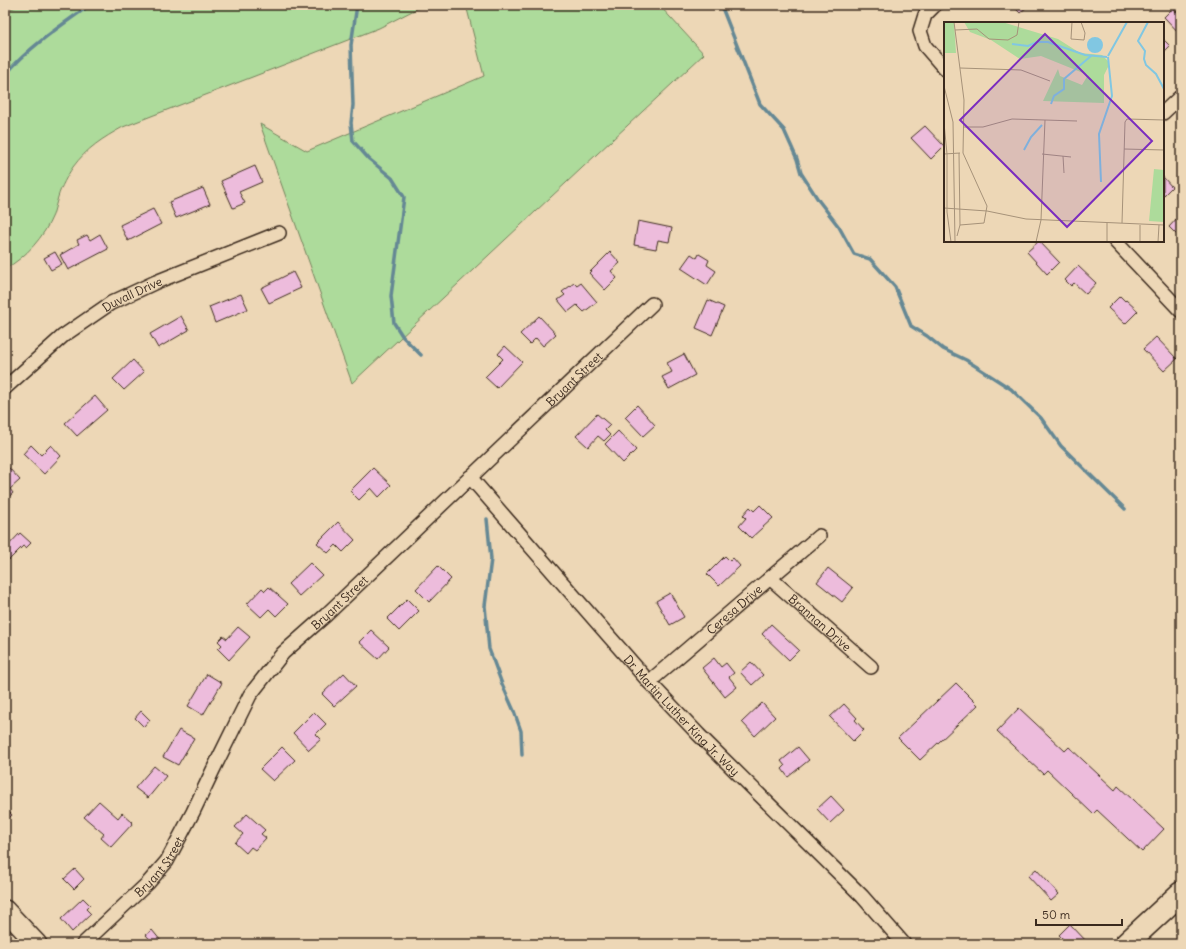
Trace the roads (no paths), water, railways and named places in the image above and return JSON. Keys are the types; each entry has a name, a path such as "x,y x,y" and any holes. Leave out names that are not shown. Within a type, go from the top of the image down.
{"highway":[{"path":"1126,944 1181,893"}],"street":[{"path":"931,8 925,14 920,31 925,46 944,68"},
{"path":"1164,111 1181,96"},
{"name":"Duvall Drive","path":"5,388 63,336 111,303 156,282 279,233"},
{"path":"1116,242 1181,311"},
{"name":"Bryant Street","path":"83,944 148,883 167,861 193,812 212,770 250,695 283,653 326,615 652,304"},
{"name":"Dr. Martin Luther King Jr. Way","path":"470,477 649,682 699,735 862,896 904,944"},
{"name":"Ceresa Drive","path":"649,682 819,536"},
{"name":"Brannan Drive","path":"770,578 871,667"},
{"path":"5,910 37,944"}],"waterway":[{"path":"5,75 24,55 56,29 90,5"},
{"path":"357,5 351,45 353,105 351,123 353,141 369,159 392,178 404,197 391,296 394,323 403,337 421,355"},
{"path":"721,5 760,104 784,130 797,159 801,173 819,201 839,227 854,254 870,259 895,287 911,326 927,336 943,349 966,360 1011,389 1041,418 1061,446 1125,509"},
{"path":"487,519 491,559 485,606 489,649 521,731 522,755"}]}
